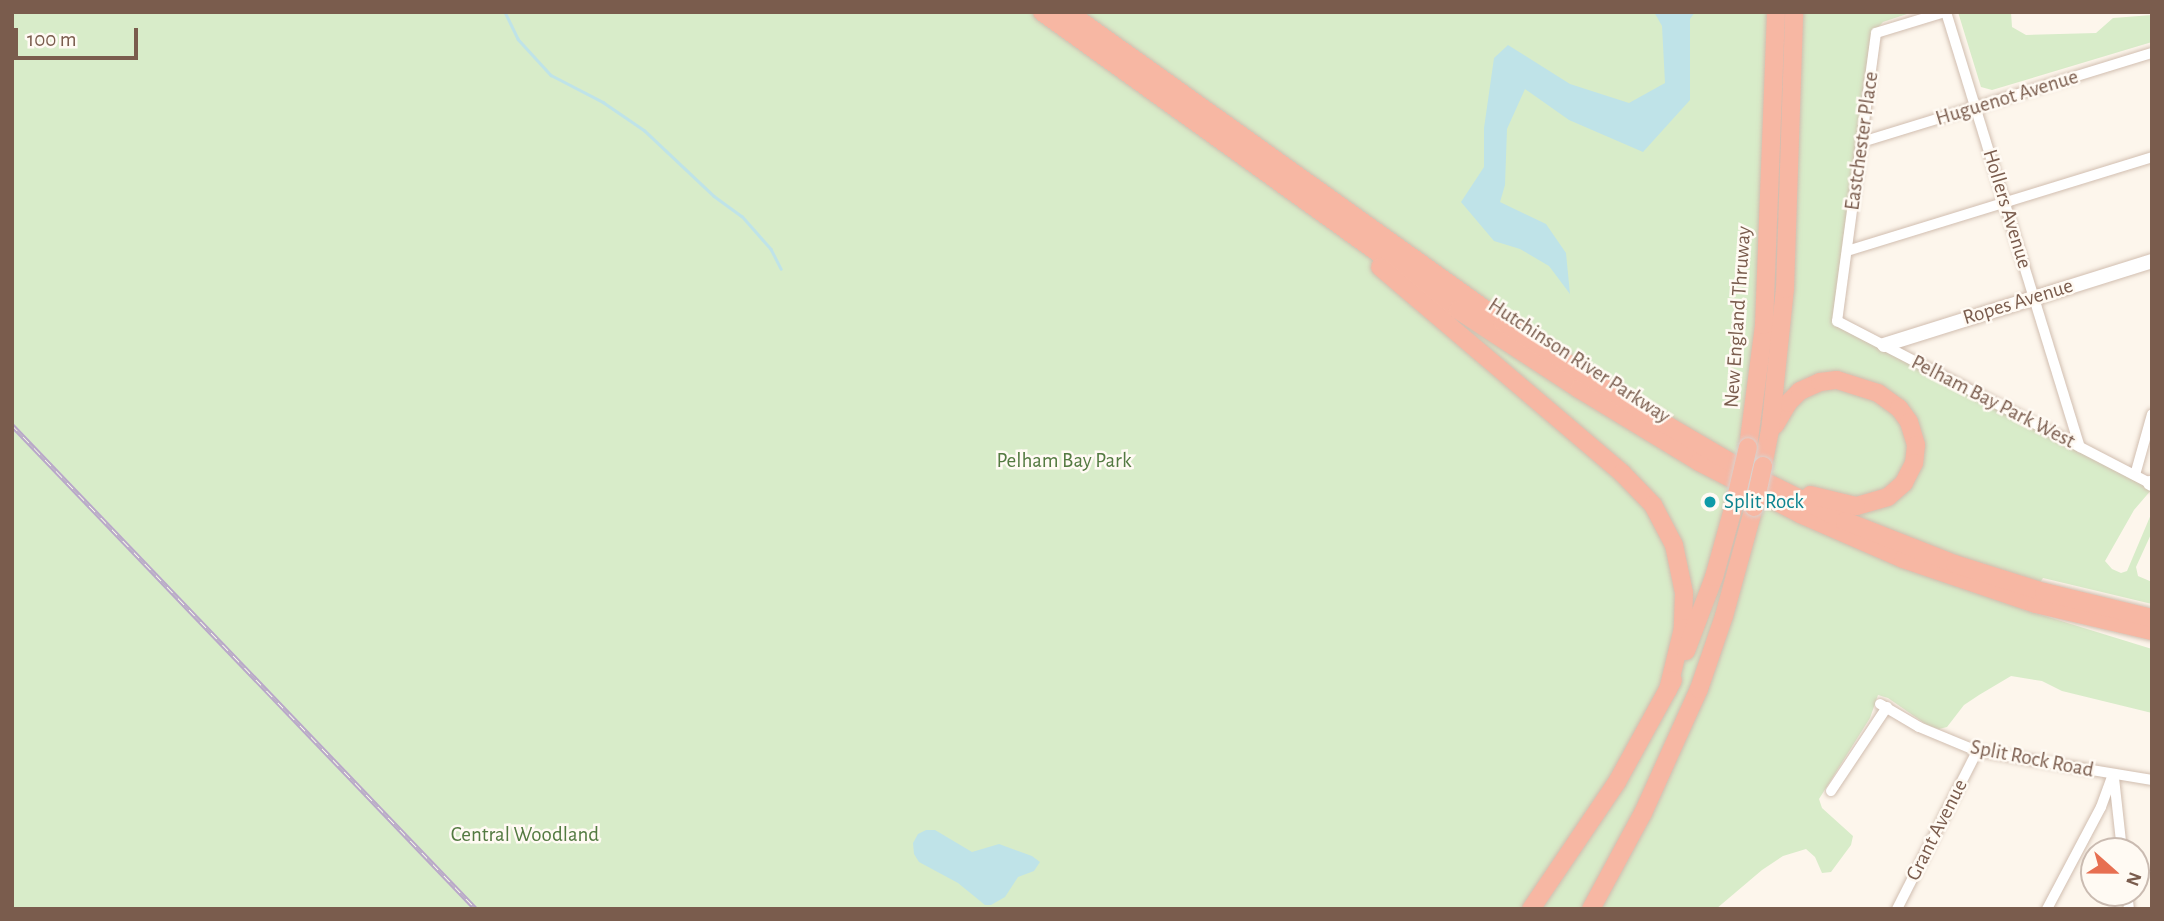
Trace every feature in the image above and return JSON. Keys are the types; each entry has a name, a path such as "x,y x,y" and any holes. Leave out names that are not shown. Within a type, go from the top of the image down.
{"highway":[{"name":"Hutchinson River Parkway","path":"1042,12 1353,235 1546,368 1734,481 1882,551 2047,607 2152,631"},
{"name":"Hutchinson River Parkway","path":"1068,12 1503,322 1619,397 1755,469 1833,516 1907,547 2064,598 2152,618"},
{"name":"New England Thruway","path":"1591,909 1648,803 1699,689 1724,616 1754,506 1755,469 1770,431 1786,281 1784,49 1776,12"},
{"name":"New England Thruway","path":"1531,909 1617,782 1668,690 1700,618 1736,498 1748,447 1764,325 1784,49 1794,12"},
{"path":"1353,235 1377,265 1622,473 1653,505 1674,545 1684,593 1683,628 1668,690"},
{"path":"1755,469 1825,500 1856,506 1874,503 1893,493 1908,477 1914,463 1915,438 1902,412 1878,393 1849,382 1820,382 1800,391 1788,402 1770,431"},
{"path":"2047,607 2071,620 2152,644"},
{"path":"2104,608 2152,611"}],"street":[{"name":"Hollers Avenue","path":"1945,12 2080,447"},
{"name":"Eastchester Place","path":"1837,321 1877,33 1945,12"},
{"name":"Huguenot Avenue","path":"1862,142 2152,53"},
{"path":"1847,251 2152,157"},
{"name":"Ropes Avenue","path":"1884,345 2152,261"},
{"name":"Pelham Bay Park West","path":"1837,321 2151,483"},
{"path":"2136,475 2152,414"},
{"name":"Split Rock Road","path":"1831,791 1884,705 1919,727 1977,751 2152,780"},
{"name":"Grant Avenue","path":"1897,909 1977,751"},
{"path":"2113,774 2120,837"},
{"path":"2048,909 2101,807 2113,774"}],"green space":[{"name":"Pelham Bay Park","path":"12,12 1913,12 1883,22 1871,35 1833,318 1840,325 2152,489 2134,510 2105,561 2112,569 2121,573 2127,571 2152,512 2152,532 2136,567 2138,576 2152,582 2152,604 2043,578 2022,609 2152,649 2152,713 2062,691 2042,681 2011,676 1964,705 1947,727 1939,729 1927,725 1888,698 1878,695 1870,718 1819,799 1822,808 1853,836 1851,845 1831,872 1822,873 1815,857 1806,849 1783,856 1716,909 12,909"},
{"path":"1958,12 2011,12 2012,27 2026,35 2096,33 2113,18 2152,15 2152,42 1992,90 1981,87"}],"water":[{"path":"1654,12 1695,12 1690,19 1690,100 1643,152 1569,120 1525,89 1507,129 1505,185 1500,202 1546,224 1566,253 1570,294 1549,266 1520,249 1494,241 1461,202 1484,167 1484,128 1494,58 1508,45 1570,84 1629,103 1665,83 1662,26"},
{"path":"935,830 972,852 999,844 1032,856 1040,862 1034,871 1018,877 1005,897 991,905 985,905 958,883 919,862 914,854 913,843 918,834"}],"waterway":[{"path":"505,12 518,39 551,75 603,102 644,130 714,196 742,216 771,249 781,269"}],"railway":[{"path":"12,425 476,909"}],"place":[{"name":"Split Rock","path":"1710,502"}],"park label":[{"name":"Central Woodland","path":"525,835"}]}
